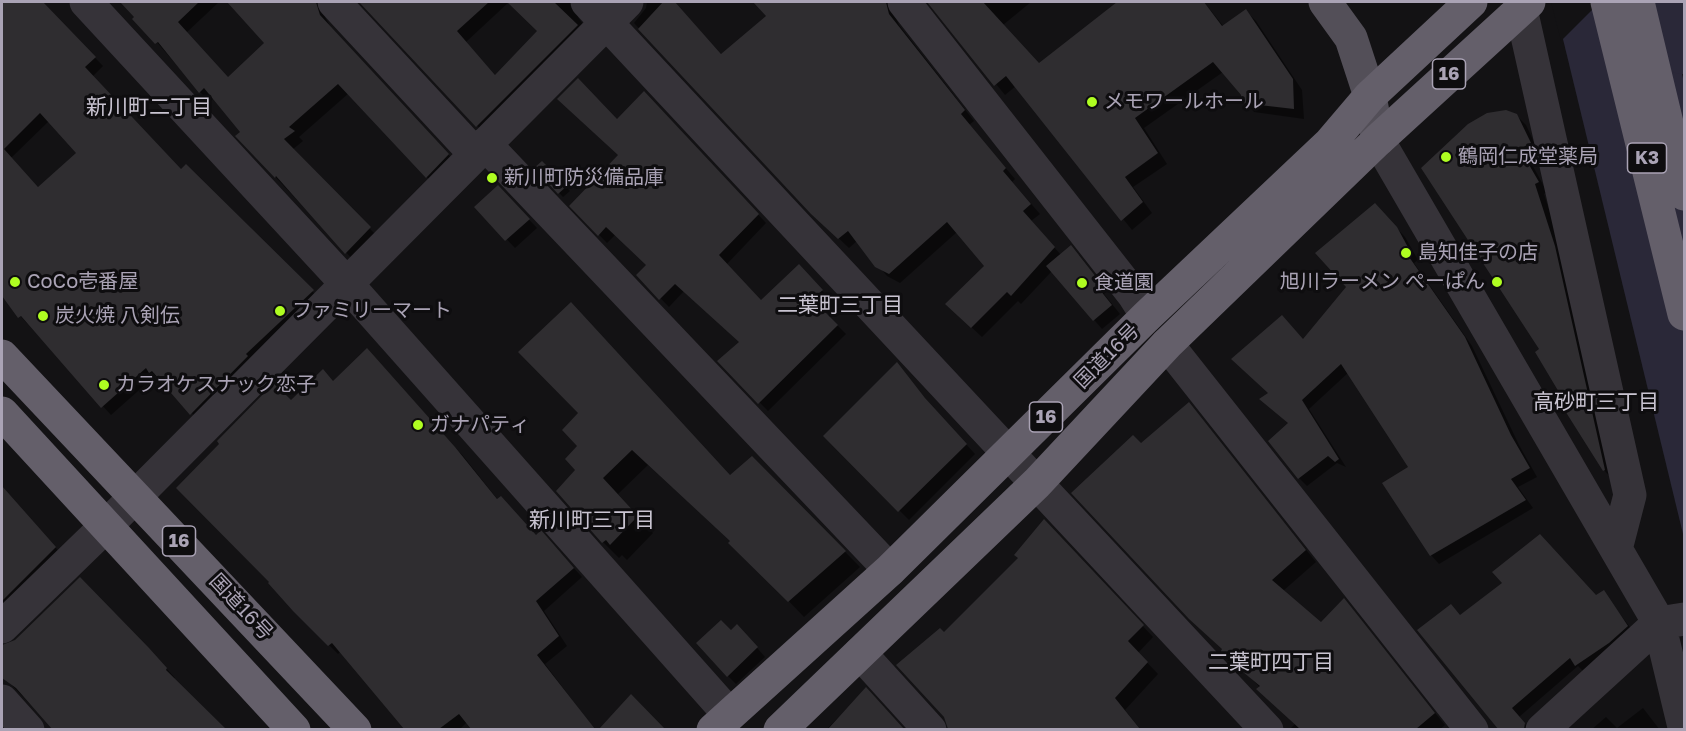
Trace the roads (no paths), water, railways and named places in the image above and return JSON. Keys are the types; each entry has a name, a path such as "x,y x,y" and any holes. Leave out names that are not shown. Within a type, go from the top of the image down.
{"highway":[{"name":"国道16号","path":"720,721 890,570 1147,316 1330,143 1370,96 1471,2"},
{"path":"1600,2 1637,55"},
{"name":"K3","path":"1607,2 1637,55 1684,194"},
{"path":"1632,2 1637,55"},
{"name":"K3","path":"1638,2 1637,55 1684,314"},
{"name":"国道16号","path":"780,729 1038,483 1167,344 1378,140 1525,5"},
{"name":"国道16号","path":"2,356 355,729"},
{"name":"16","path":"2,413 294,729"}],"main road":[{"path":"1325,2 1351,38 1370,96 1378,140"}],"street":[{"path":"86,2 346,283 720,721"},
{"path":"334,2 890,570"},
{"path":"905,2 1133,294 1147,316"},
{"path":"1525,5 1630,495 1616,549"},
{"path":"2,627 107,525 480,149 607,8 1009,452 1267,729"},
{"path":"1378,140 1616,549 1672,621 1684,727"},
{"path":"1167,344 1472,729"},
{"path":"1542,729 1672,621"},
{"path":"860,652 930,729"},
{"path":"2,700 28,729"}],"waterway":[{"path":"1672,2 1684,44"}],"place":[{"name":"メモワールホール","path":"1092,102"},
{"name":"鶴岡仁成堂薬局","path":"1446,157"},
{"name":"新川町防災備品庫","path":"492,178"},
{"name":"島知佳子の店","path":"1406,253"},
{"name":"CoCo壱番屋","path":"15,282"},
{"name":"旭川ラーメン ぺーぱん","path":"1497,282"},
{"name":"食道園","path":"1082,283"},
{"name":"ファミリーマート","path":"280,311"},
{"name":"炭火焼 八剣伝","path":"43,316"},
{"name":"カラオケスナック恋子","path":"104,385"},
{"name":"ガナパティ","path":"418,425"}],"district":[{"name":"新川町二丁目","path":"149,107"},
{"name":"二葉町三丁目","path":"840,305"},
{"name":"高砂町三丁目","path":"1596,402"},
{"name":"新川町三丁目","path":"592,520"},
{"name":"二葉町四丁目","path":"1271,662"}]}
